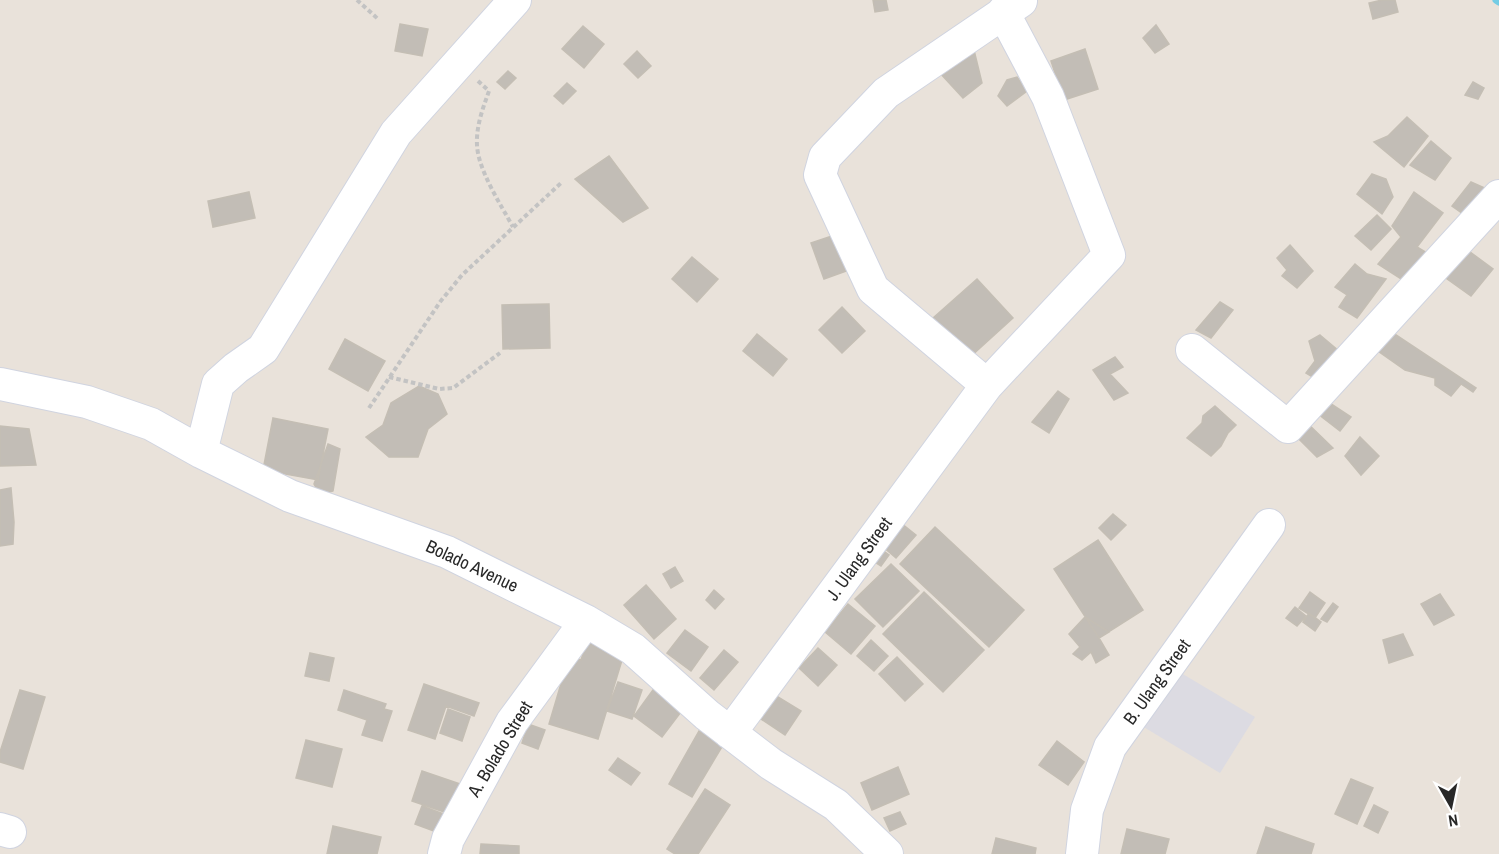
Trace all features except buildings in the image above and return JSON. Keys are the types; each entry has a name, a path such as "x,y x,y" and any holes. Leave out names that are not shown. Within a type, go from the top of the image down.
{"street":[{"path":"201,452 218,384 263,349 396,133 515,0"},
{"path":"987,385 873,289 820,175 825,157 886,93 1012,6"},
{"name":"J. Ulang Street","path":"730,733 987,385 1109,255 1012,6"},
{"path":"1192,350 1288,427 1499,196"},
{"name":"Bolado Avenue","path":"0,384 87,402 151,424 201,452 291,496 447,552 586,621 633,650 730,733 771,764 836,805 887,854"},
{"name":"B. Ulang Street","path":"1082,854 1086,810 1110,747 1269,525"},
{"name":"A. Bolado Street","path":"444,854 448,839 512,722 586,621"}],"path":[{"path":"357,0 378,19"},
{"path":"457,65 489,91 480,116 477,147 488,182 513,227"},
{"path":"369,408 440,302 469,269 561,183"},
{"path":"389,377 439,389 453,388 500,353"}],"shaded area":[{"path":"1176,670 1255,717 1220,773 1142,726"}]}
